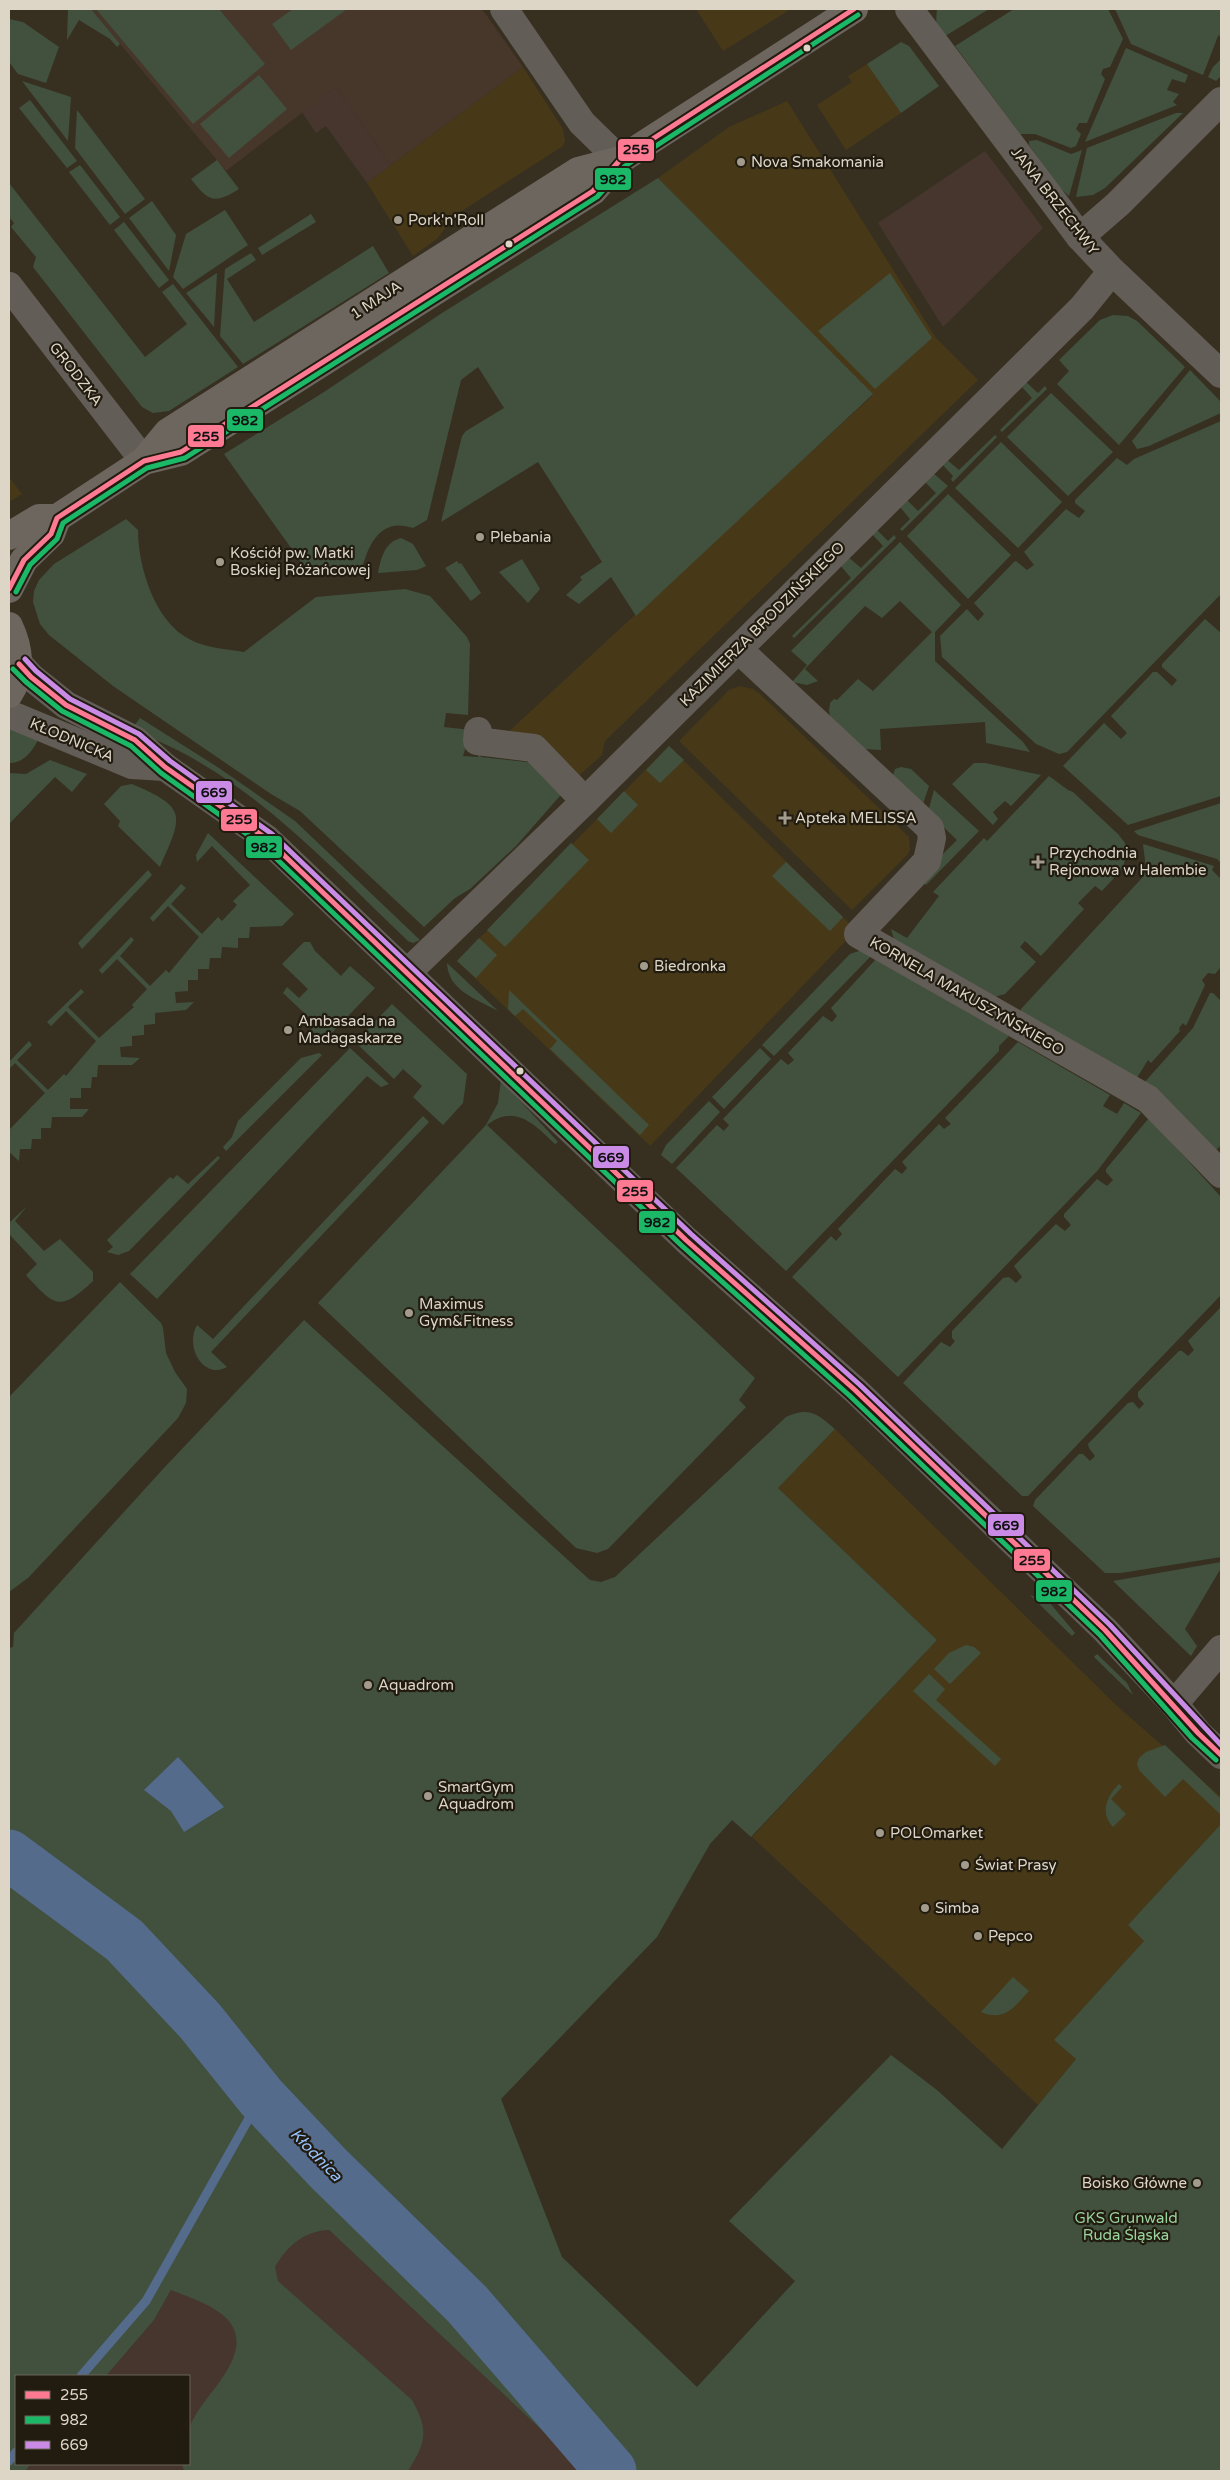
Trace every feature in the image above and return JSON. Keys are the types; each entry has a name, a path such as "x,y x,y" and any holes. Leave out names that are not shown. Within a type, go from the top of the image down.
{"main road":[{"name":"1 MAJA","path":"9,536 39,518 57,518 144,461 181,452 593,191 620,160 854,9"},
{"name":"1 MAJA","path":"9,589 24,560 51,534 57,518"},
{"path":"9,626 16,641 19,664 13,688 9,694"}],"street":[{"path":"504,9 582,123 620,160"},
{"name":"JANA BRZECHWY","path":"909,9 1080,237 1112,271 1221,374"},
{"path":"1080,237 1118,204 1221,101"},
{"name":"KAZIMIERZA BRODZIŃSKIEGO","path":"408,972 585,801 1088,301 1112,271"},
{"name":"GRODZKA","path":"9,286 144,461"},
{"name":"KORNELA MAKUSZYŃSKIEGO","path":"738,649 930,828 932,838 927,861 858,934 1148,1099 1221,1174"},
{"name":"KŁODNICKA","path":"19,664 31,677 66,705 135,740 165,767 268,839 686,1240 855,1390 1105,1630 1174,1704 1198,1733 1221,1755"},
{"name":"KŁODNICKA","path":"9,714 132,765 165,767"},
{"path":"478,731 477,741 534,748 585,801"},
{"path":"1174,1704 1221,1649"}],"shaded area":[{"path":"91,9 482,9 523,67 391,165 336,87 226,171"},
{"path":"696,9 791,9 723,51"},
{"path":"867,64 901,113 846,150 817,105 852,82 848,76"},
{"path":"523,67 563,129 565,141 563,146 454,216 437,239 413,256 367,183"},
{"path":"336,87 391,165 367,183 326,126 316,133 302,112"},
{"path":"787,101 936,338 978,380 605,741 602,755 574,780 506,734 873,395 658,178 729,127"},
{"path":"985,151 1043,228 943,327 878,223"},
{"path":"9,477 22,494 9,502"},
{"path":"740,686 753,689 760,694 909,837 910,849 908,854 852,910 679,741 729,690"},
{"path":"669,746 856,930 650,1146 457,961"},
{"path":"835,1429 1116,1705 1221,1797 1221,1824 1128,1925 1144,1941 1054,2040 1076,2059 1038,2105 752,1837 937,1640 778,1488"},
{"path":"249,2155 582,2468 580,2471 25,2471 30,2465 190,2465 190,2375 107,2375 154,2320"}],"green space":[{"path":"68,9 91,9 120,44 117,47 110,39 79,20 67,40"},
{"path":"96,9 219,9 265,64 193,124"},
{"path":"293,9 347,9 291,50 272,24"},
{"path":"937,9 989,9 942,38 937,28"},
{"path":"1014,9 1108,9 1123,39 1110,67 1103,69 1101,74 1105,79 1087,123 1079,123 1076,129 1081,134 1076,146 1071,148 1035,134 1020,134 955,46"},
{"path":"1115,9 1221,9 1221,35 1218,36 1203,75 1131,44"},
{"path":"9,19 23,22 59,47 46,83 18,74 9,62"},
{"path":"901,42 909,46 939,86 901,113 867,64"},
{"path":"1126,48 1188,75 1185,83 1172,79 1167,90 1179,94 1173,102 1177,105 1085,142"},
{"path":"1221,59 1221,76 1216,81 1208,77 1213,67"},
{"path":"259,75 287,109 229,158 200,124"},
{"path":"22,81 71,97 68,141"},
{"path":"30,100 77,161 67,168 19,108"},
{"path":"77,110 145,199 125,214 75,148"},
{"path":"1176,113 1183,113 1105,188 1093,195 1076,197 1087,148"},
{"path":"1037,140 1071,154 1082,150 1069,196 1059,187 1029,145 1029,141"},
{"path":"217,160 239,189 217,199 207,196 191,179"},
{"path":"80,165 120,217 110,225 69,172"},
{"path":"658,178 873,394 636,616 611,577 579,604 566,595 582,580 580,577 602,562 538,462 441,522 462,436 466,431 504,408 478,367 461,380 427,520 413,528 401,525 391,526 383,531 371,545 360,576 306,569 224,454 324,392 442,313"},
{"path":"9,183 145,357 187,324 162,292 173,284 238,367 169,411 153,413 142,407 33,267 36,257 11,227 14,223 9,217"},
{"path":"152,201 176,235 169,271 129,218"},
{"path":"225,210 248,245 183,289 173,277 186,234"},
{"path":"311,214 316,222 262,255 258,248"},
{"path":"124,222 169,280 159,288 114,230"},
{"path":"373,246 389,273 243,364 220,336 225,269 251,253 256,260 227,279 254,322"},
{"path":"217,273 214,327 186,293"},
{"path":"890,273 932,338 875,389 818,331"},
{"path":"1113,315 1128,316 1137,321 1185,367 1119,445 1057,384 1069,371 1059,360 1100,320"},
{"path":"1190,370 1221,402 1221,413 1149,446 1137,449 1132,441"},
{"path":"1025,381 1038,393 1045,386 1047,389 1002,432 1000,430 1032,398 1022,387"},
{"path":"1051,393 1113,452 1068,496 1007,437"},
{"path":"1221,421 1221,594 1067,752 1059,754 1036,744 942,657 940,636 967,609 978,621 984,614 974,603 1014,562 1016,561 1027,570 1034,565 1024,552 1066,509 1079,518 1085,511 1075,503 1075,500 1117,458 1127,465 1134,459"},
{"path":"995,435 997,437 953,482 951,479 953,476 942,464 946,459 959,470"},
{"path":"1001,442 1062,502 1018,548 955,488"},
{"path":"933,473 948,486 902,531 900,529 910,519 900,507 907,500 918,511 936,493 925,482"},
{"path":"948,494 1011,555 968,599 907,536"},
{"path":"126,519 138,530 145,577 158,607 178,632 197,643 210,647 244,652 316,597 405,589 430,596 467,637 470,644 468,715 446,713 444,727 471,730 463,756 478,757 479,754 481,757 545,764 566,789 516,846 470,889 455,898 424,927 300,811 271,794 113,686 49,635 40,624 33,602 34,591 39,580 54,564"},
{"path":"877,530 888,541 894,535 896,538 794,638 792,636 851,578 840,565 848,557 861,568 883,546 872,534"},
{"path":"401,538 413,544 426,566 417,570 378,573 382,556 387,547"},
{"path":"900,542 961,605 935,632 935,661 1023,742 1030,752 986,743 985,722 880,729 881,750 864,749 831,721 830,703 834,699 837,700 858,679 873,691 932,632 900,601 882,618 865,606 805,669 818,681 807,685 792,682 807,665 791,651"},
{"path":"522,559 540,589 528,603 499,572"},
{"path":"457,561 459,564 461,563 481,593 471,601 445,568"},
{"path":"1205,619 1221,633 1221,796 1128,825 1063,766 1104,723 1121,739 1127,733 1111,716 1153,672 1157,672 1172,686 1177,680 1162,667 1162,664"},
{"path":"140,718 219,768 295,821 420,940 413,943 408,941 313,849 246,793 210,769 172,748 131,730"},
{"path":"9,729 40,735 28,754 14,763 9,763"},
{"path":"669,746 684,760 660,783 646,770"},
{"path":"50,760 87,774 72,792 55,777 9,824 9,773 26,774"},
{"path":"974,763 985,763 1041,775 1011,806 1005,801 993,812 998,819 993,825 952,784"},
{"path":"901,767 911,769 929,786 922,807 892,778 895,769"},
{"path":"1049,776 1073,792 1118,834 1125,843 1127,851 1123,868 1102,891 1095,886 1078,903 1084,909 1041,956 1025,941 1020,947 1036,962 1005,994 990,998 895,943 891,929 907,938 939,896 933,892 984,838 987,841"},
{"path":"132,784 163,800 172,807 176,815 173,835 160,867 118,826 120,821 104,804 121,786"},
{"path":"934,790 979,831 926,885 919,878 957,840 928,812"},
{"path":"624,791 638,805 611,833 597,819"},
{"path":"1221,803 1221,863 1217,859 1138,835 1134,831"},
{"path":"208,833 294,914 282,926 250,927 249,938 238,938 238,948 222,947 221,958 210,958 209,969 198,969 198,980 188,980 188,991 175,992 176,1003 194,1002 186,1010 155,1013 155,1024 144,1025 144,1035 132,1036 132,1046 120,1047 121,1057 140,1058 132,1065 98,1065 97,1077 92,1077 91,1088 81,1088 81,1098 70,1098 70,1109 89,1109 82,1117 52,1117 51,1128 41,1128 41,1139 32,1139 31,1149 20,1149 19,1161 9,1152 9,1130 45,1093 15,1063 9,1069 9,1062 29,1041 32,1045 17,1060 48,1090 64,1074 66,1076 96,1041 66,1011 51,1026 47,1022 81,989 84,992 68,1007 99,1038 134,1007 132,1005 147,989 117,959 102,974 99,970 131,937 134,940 120,956 150,986 166,970 169,973 199,937 168,906 153,922 150,918 181,884 186,888 171,904 202,934 218,917 222,921 237,905 233,901 250,885 212,846 197,862 196,855"},
{"path":"571,843 589,860 505,947 487,930"},
{"path":"1143,844 1214,866 1212,870 1221,879 1221,967 1215,974 1208,973 1202,980 1205,985 1186,1026 1183,1023 1179,1028 1180,1031 1151,1063 1148,1060 1135,1081 1021,1014 1021,1009 1142,878 1146,868"},
{"path":"786,862 843,917 830,931 772,876"},
{"path":"148,870 152,875 82,949 78,943"},
{"path":"479,938 497,955 476,978 457,961"},
{"path":"304,942 310,942 315,951 341,976 350,966 375,988 323,1042 311,1030 316,1024 283,993 287,987 299,998 308,989 282,964"},
{"path":"862,950 871,956 774,1056 762,1045 850,954"},
{"path":"876,959 1009,1036 999,1046 999,1051 786,1271 676,1168 717,1125 724,1131 729,1125 723,1119 781,1059 788,1065 794,1060 788,1053 823,1016 832,1022 837,1016 831,1008"},
{"path":"447,963 498,1011 473,998 458,987 452,981"},
{"path":"509,990 649,1125 640,1135 550,1049 557,1041 523,1009 515,1016 508,1009"},
{"path":"1210,993 1213,993 1221,1001 1221,1145 1216,1150 1168,1100 1143,1084 1193,1028"},
{"path":"392,1004 467,1074 463,1103 443,1125 413,1097 422,1086 403,1069 394,1079 355,1042"},
{"path":"1018,1042 1110,1095 1103,1106 1117,1114 1124,1103 1141,1113 1098,1170 898,1377 792,1277 831,1236 836,1241 842,1234 838,1229 895,1169 902,1174 907,1168 902,1162 939,1124 944,1129 951,1124 945,1118"},
{"path":"350,1048 389,1084 381,1087 367,1076 157,1299 130,1274"},
{"path":"760,1048 771,1059 724,1109 712,1097"},
{"path":"319,1053 322,1055 226,1151 223,1147 232,1137 238,1121 301,1058"},
{"path":"501,1080 558,1142 555,1144 532,1124 516,1116 497,1119 487,1125 755,1378 739,1400 746,1407 608,1549 597,1553 576,1548 318,1303 486,1125 498,1103"},
{"path":"709,1101 720,1112 672,1164 661,1155 666,1145"},
{"path":"423,1116 429,1122 211,1352 227,1367 219,1370 211,1369 204,1365 195,1352 193,1343 197,1325 213,1339"},
{"path":"1149,1118 1221,1197 1221,1295 1028,1496 1022,1496 903,1383 941,1342 950,1347 955,1341 952,1338 952,1331 1003,1278 1009,1277 1016,1283 1022,1277 1014,1266 1056,1224 1065,1231 1071,1225 1064,1217 1064,1214 1097,1179 1107,1186 1113,1180 1106,1172 1106,1169"},
{"path":"218,1156 220,1158 129,1251 118,1255 107,1252 113,1247 107,1240 170,1177 173,1179 177,1175 188,1184"},
{"path":"27,1206 15,1221 44,1251 60,1239 93,1272 93,1281 73,1298 58,1302 51,1299 26,1275 37,1264 9,1234 9,1223"},
{"path":"120,1282 161,1323 166,1353 175,1372 187,1389 186,1403 178,1418 28,1578 9,1592 9,1397"},
{"path":"1221,1307 1221,1557 1121,1573 1105,1573 1033,1506 1035,1500 1079,1454 1083,1454 1090,1461 1095,1456 1088,1444 1128,1403 1133,1402 1139,1409 1144,1404 1138,1397 1138,1392 1179,1351 1188,1356 1194,1350 1188,1341"},
{"name":"GKS Grunwald Ruda Śląska","path":"304,1320 590,1580 601,1582 615,1577 786,1417 801,1412 813,1413 835,1429 778,1488 937,1640 751,1837 732,1820 710,1844 657,1937 501,2099 562,2257 697,2387 795,2281 729,2221 891,2055 937,2090 1002,2149 1076,2059 1054,2040 1144,1941 1128,1925 1221,1824 1221,2471 615,2471 471,2305 327,2164 264,2096 202,2020 126,1939 9,1852 9,1648 13,1647 14,1633 163,1469"},
{"path":"1221,1562 1221,1568 1185,1629 1197,1646 1191,1656 1113,1581"},
{"path":"1030,1595 1049,1602 1075,1633 1072,1636"},
{"path":"966,1645 974,1647 981,1653 950,1684 934,1669 949,1653"},
{"path":"1097,1654 1127,1683 1133,1695 1094,1657"},
{"path":"929,1674 945,1689 936,1700 1001,1759 995,1766 913,1691"},
{"path":"1165,1745 1221,1799 1221,1815 1183,1779 1165,1797 1139,1770 1137,1764 1139,1758 1146,1752"},
{"path":"1119,1784 1122,1787 1111,1799 1126,1814 1113,1827 1107,1816 1106,1805 1114,1789"},
{"path":"9,1857 122,1942 198,2024 261,2101 285,2127 467,2309 607,2471 580,2471 582,2468 329,2230 312,2233 304,2237 285,2252 275,2267 278,2281 412,2400 421,2420 423,2436 419,2452 408,2471 184,2471 182,2465 190,2465 190,2426 192,2421 226,2372 234,2354 237,2340 233,2328 226,2318 201,2302 171,2290 154,2320 107,2375 15,2375 15,2465 30,2465 25,2471 9,2471"},
{"path":"1013,1977 1029,1991 1024,1997 1003,2014 989,2015 981,2012"}],"water":[{"path":"178,1757 224,1807 184,1832 171,1811 144,1790"}],"waterway":[{"name":"Kłodnica","path":"9,1855 124,1940 200,2021 261,2097 328,2168 467,2304 611,2471"},
{"path":"82,2375 146,2301 261,2097"},
{"path":"9,2461 15,2453"}],"transit line":[{"name":"255","path":"9,589 24,560 51,534 57,518 144,461 181,452 593,191 620,160 854,9"},
{"name":"982","path":"16,592 30,565 57,539 63,523 147,468 185,458 597,197 625,166 858,15"},
{"name":"669","path":"25,659 36,671 70,699 139,734 170,761 272,834 691,1234 860,1385 1110,1625 1221,1745"},
{"name":"255","path":"19,664 31,677 66,705 135,740 165,767 267,839 686,1240 855,1390 1105,1630 1198,1733 1221,1755"},
{"name":"982","path":"13,669 62,711 131,746 161,773 262,845 681,1245 850,1396 1100,1635 1192,1738 1216,1760"}],"place":[{"name":"Nova Smakomania","path":"741,162"},
{"name":"Pork'n'Roll","path":"398,220"},
{"name":"Plebania","path":"480,537"},
{"name":"Kościół pw. Matki Boskiej Różańcowej","path":"220,562"},
{"name":"Apteka MELISSA","path":"785,818"},
{"name":"Przychodnia Rejonowa w Halembie","path":"1038,862"},
{"name":"Biedronka","path":"644,966"},
{"name":"Ambasada na Madagaskarze","path":"288,1030"},
{"name":"Maximus Gym&Fitness","path":"409,1313"},
{"name":"Aquadrom","path":"368,1685"},
{"name":"SmartGym Aquadrom","path":"428,1796"},
{"name":"POLOmarket","path":"880,1833"},
{"name":"Świat Prasy","path":"965,1865"},
{"name":"Simba","path":"925,1908"},
{"name":"Pepco","path":"978,1936"},
{"name":"Boisko Główne","path":"1197,2183"}]}
